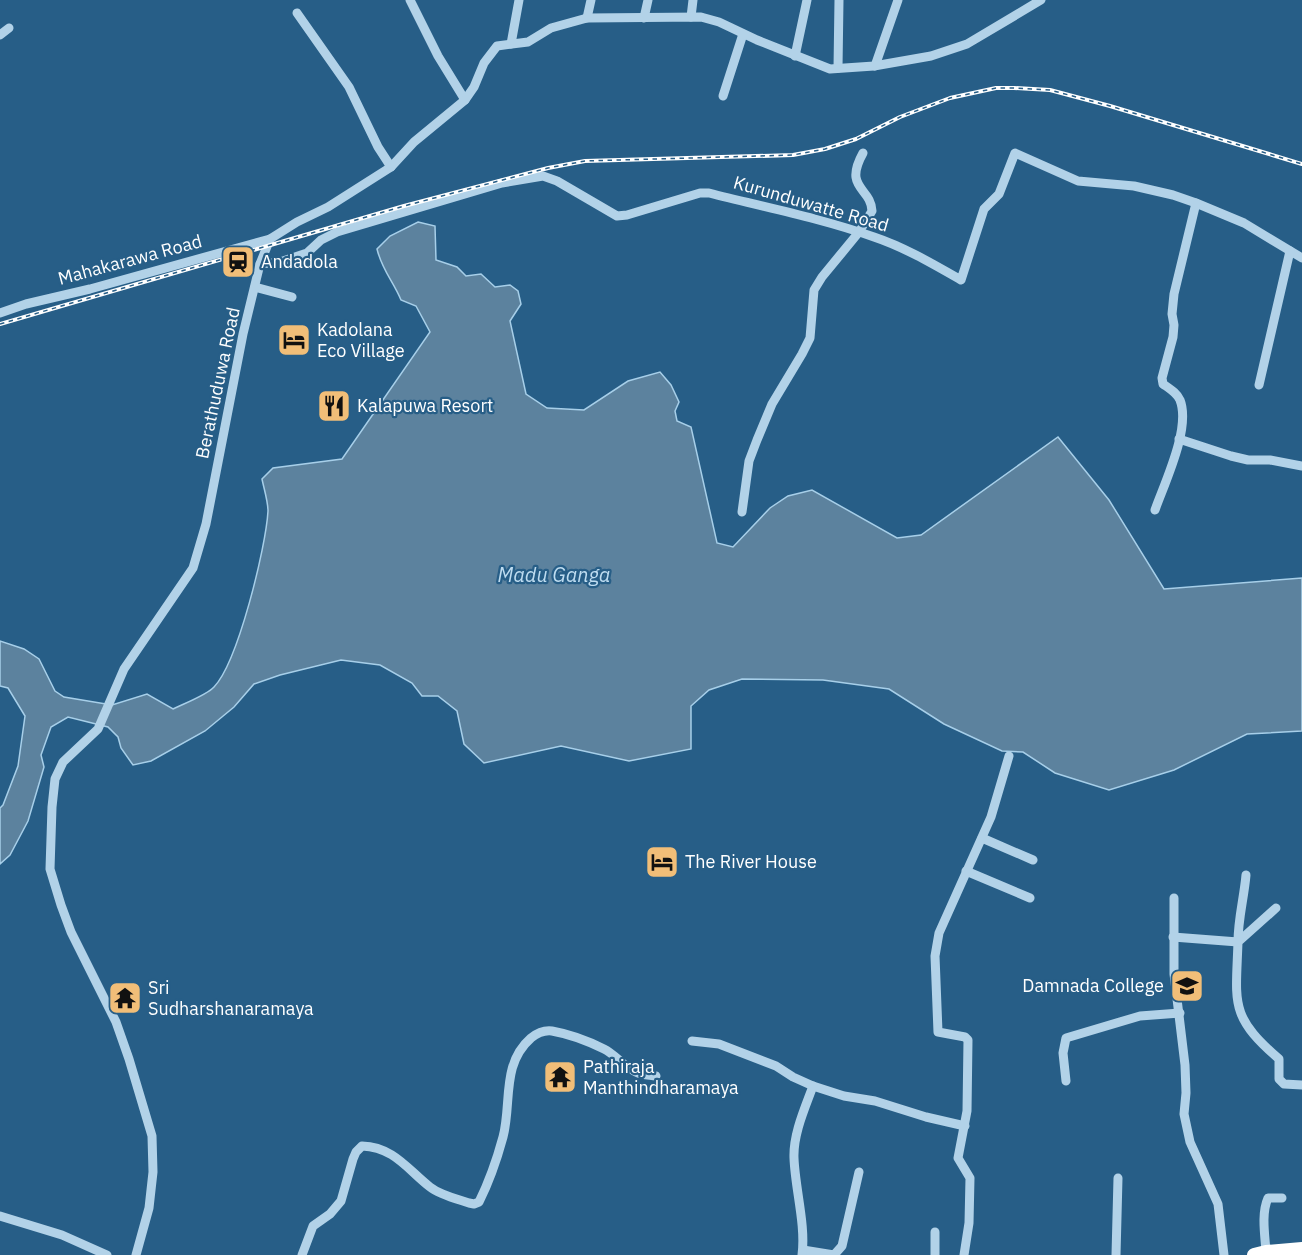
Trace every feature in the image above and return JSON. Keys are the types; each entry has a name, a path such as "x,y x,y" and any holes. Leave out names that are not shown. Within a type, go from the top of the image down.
{"highway":[{"path":"1260,1254 1302,1249"}],"street":[{"path":"410,0 442,63 465,100"},
{"path":"511,44 519,0"},
{"path":"587,18 591,0"},
{"path":"644,18 648,0"},
{"path":"691,17 693,0"},
{"path":"838,69 839,0"},
{"path":"875,66 898,0"},
{"path":"270,239 297,222 328,207 391,166 414,142 465,100 474,87 484,63 496,46 528,42 551,28 587,18 691,17 709,19 795,56 830,69 838,69 875,66 931,56 967,44 1041,0"},
{"path":"795,56 806,1"},
{"path":"297,13 350,87 378,147 391,166"},
{"path":"0,35 9,28"},
{"path":"723,96 743,34"},
{"path":"742,513 749,461 772,404 810,338 814,290 870,217 873,208 856,180 855,168 862,153"},
{"name":"Kurunduwatte Road","path":"260,264 280,262 307,253 321,240 337,232 502,183 543,176 557,181 617,216 700,193 709,193 876,237 961,280 984,209 999,194 1015,153 1078,181 1134,186 1196,202 1244,223 1302,258"},
{"path":"1155,510 1179,439 1182,412 1180,400 1163,384 1162,378 1173,337 1174,294 1196,202"},
{"name":"Berathuduwa Road","path":"136,1255 149,1208 153,1172 152,1136 116,1022 71,932 50,869 51,807 55,779 63,762 98,729 124,669 192,568 200,549 207,524 231,387 260,264 270,239"},
{"name":"Mahakarawa Road","path":"0,313 26,304 90,289 270,239"},
{"path":"1259,385 1290,251"},
{"path":"255,287 292,297"},
{"path":"1179,439 1248,460 1270,460 1302,466"},
{"path":"964,1255 969,1223 970,1178 958,1158 965,1126 968,1040 965,1037 938,1032 935,956 939,933 991,817 1009,756"},
{"path":"982,838 1033,861"},
{"path":"966,871 1030,898"},
{"path":"1246,875 1238,924 1236,999 1242,1019 1257,1040 1279,1059 1279,1079 1284,1084 1302,1085"},
{"path":"1174,898 1173,937 1176,993 1180,1013 1186,1093 1184,1114 1190,1142 1218,1204 1224,1255"},
{"path":"1173,937 1238,942 1276,908"},
{"path":"1066,1081 1063,1053 1066,1038 1140,1016 1180,1013"},
{"path":"302,1255 313,1226 330,1214 341,1201 353,1159 359,1147 362,1146 371,1146 393,1156 412,1169 432,1189 469,1203 478,1202 504,1136 513,1063 527,1042 536,1034 549,1030 569,1036 605,1050 637,1072 656,1077"},
{"path":"692,1041 704,1040 719,1044 776,1066 813,1086 844,1096 875,1101 965,1126"},
{"path":"813,1086 800,1122 794,1156 800,1197 803,1252 834,1255 838,1252 842,1246 859,1172"},
{"path":"1116,1255 1118,1178"},
{"path":"1260,1254 1266,1201 1268,1198 1282,1198"},
{"path":"0,1216 62,1235 107,1255"},
{"path":"935,1232 935,1255"}],"water":[{"name":"Madu Ganga","path":"418,222 435,226 436,260 457,267 466,276 481,274 495,287 510,285 518,291 521,304 510,321 526,394 547,408 584,410 628,381 660,372 671,385 679,402 675,411 677,421 691,427 717,543 733,547 770,508 788,496 812,490 897,538 921,535 1058,437 1109,500 1164,589 1302,578 1302,731 1247,734 1174,770 1109,790 1055,773 1023,752 1002,751 944,724 889,689 823,680 742,679 709,690 691,706 691,749 629,761 561,746 484,763 464,744 457,711 438,696 422,696 412,683 380,665 341,660 254,684 234,707 205,731 151,761 133,765 121,748 118,737 108,727 68,717 51,727 41,755 44,767 28,821 10,855 0,864 0,808 18,766 25,716 8,688 0,686 0,641 24,649 39,659 55,691 64,697 112,705 147,694 173,709 214,687 223,674 241,630 262,550 268,511 262,479 273,468 342,459 430,332 416,306 401,300 377,249 390,236"}],"railway":[{"path":"0,324 404,206 548,168 585,161 793,155 825,149 856,139 900,117 950,98 996,88 1050,90 1302,164"}],"place":[{"name":"Andadola","path":"238,262"},
{"name":"Kadolana Eco Village","path":"294,340"},
{"name":"Kalapuwa Resort","path":"334,406"},
{"name":"The River House","path":"662,862"},
{"name":"Damnada College","path":"1187,986"},
{"name":"Sri Sudharshanaramaya","path":"125,998"},
{"name":"Pathiraja Manthindharamaya","path":"560,1077"}]}
